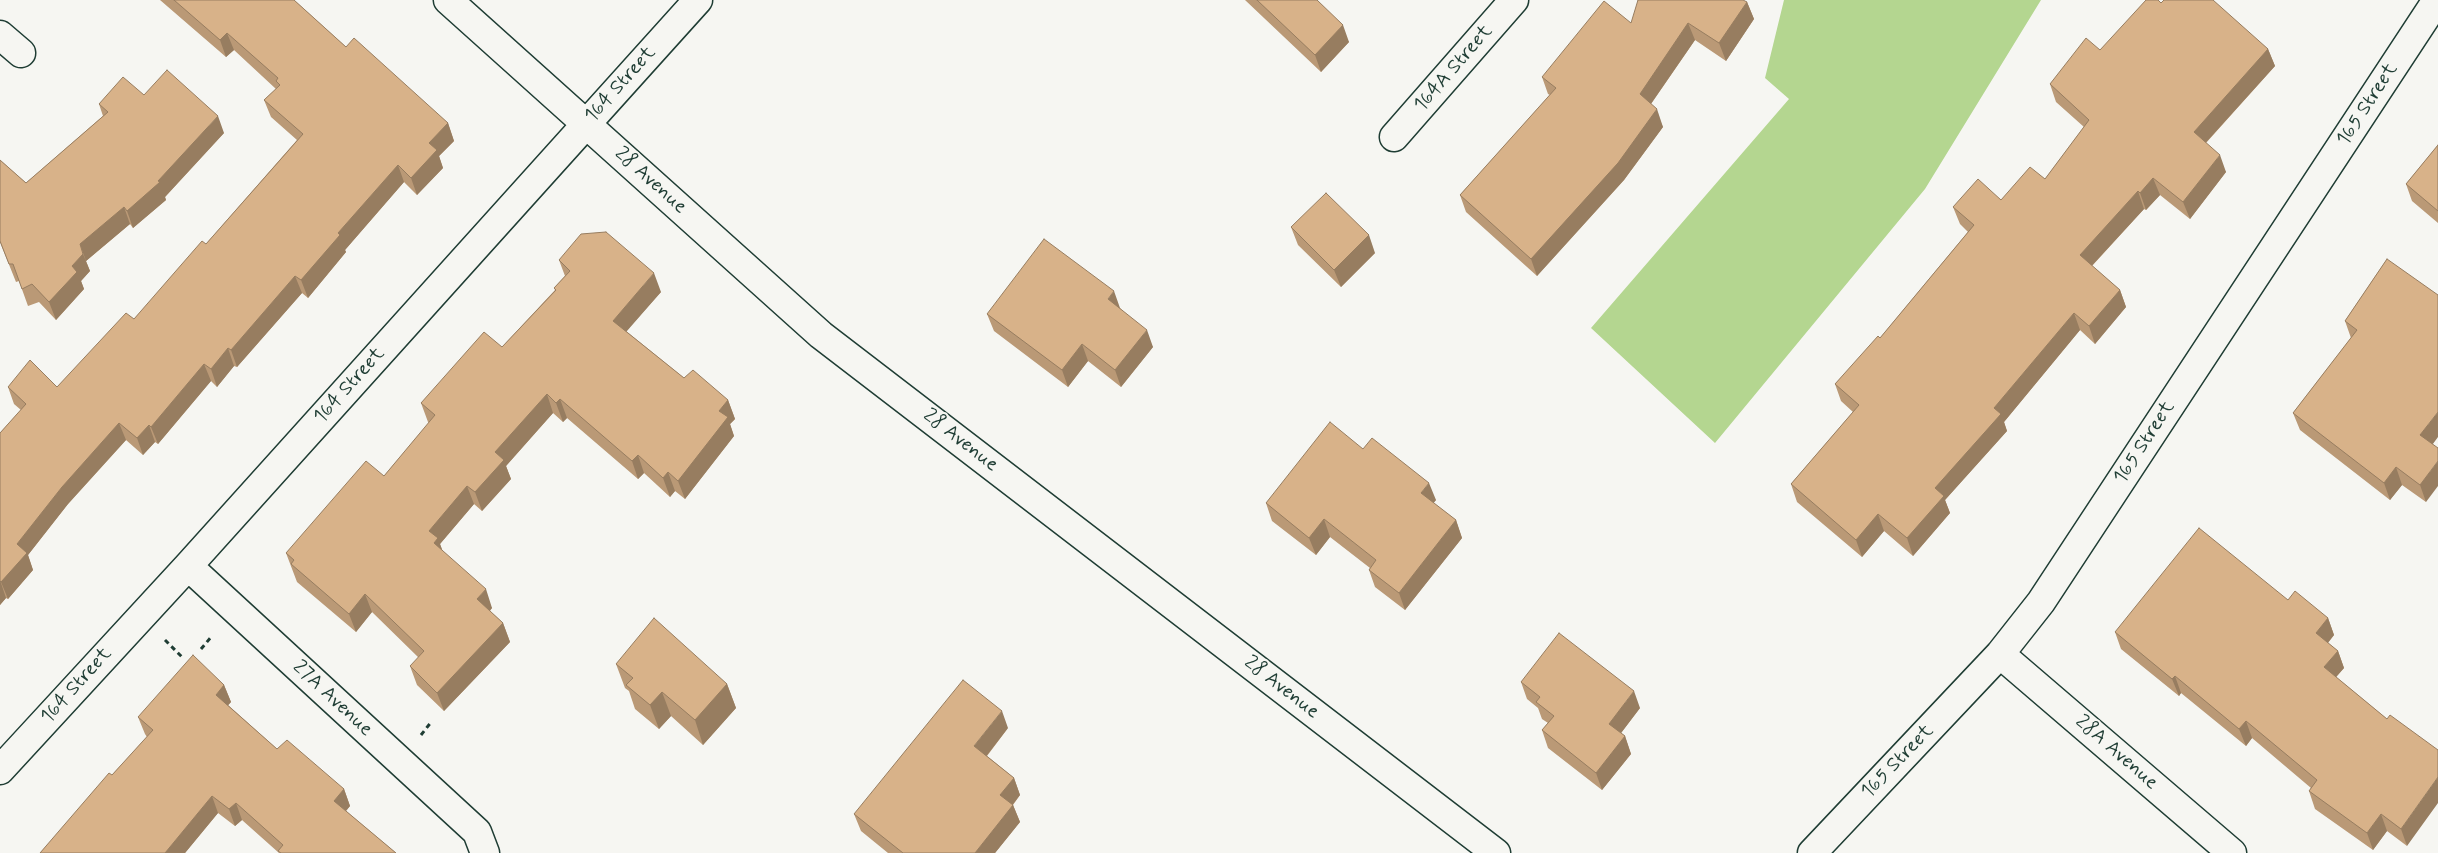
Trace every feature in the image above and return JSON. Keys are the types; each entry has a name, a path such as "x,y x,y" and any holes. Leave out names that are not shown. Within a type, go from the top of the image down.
{"street":[{"name":"28 Avenue","path":"448,0 821,335 1496,853"},
{"name":"164 Street","path":"0,770 188,566 698,0"},
{"name":"164A Street","path":"1394,137 1514,0"},
{"name":"165 Street","path":"1812,853 2000,654 2041,602 2437,0"},
{"path":"0,34 21,53"},
{"name":"27A Avenue","path":"188,566 481,842"},
{"name":"28A Avenue","path":"2000,654 2232,853"}],"path":[{"path":"201,649 215,633"},
{"path":"161,637 184,659"}],"green space":[{"path":"1784,0 2041,0 1925,189 1715,443 1591,328 1789,99 1765,78"}],"building":[{"path":"174,0 294,0 346,47 354,38 448,123 429,143 437,150 411,178 398,165 338,233 340,235 301,280 295,276 231,350 228,348 211,369 204,364 151,427 149,425 137,438 119,423 62,487 17,544 27,553 1,582 0,433 26,404 8,387 30,360 57,387 126,313 134,319 202,241 206,244 303,134 264,100 280,85 276,81 278,78 227,33 220,40"},
{"path":"1257,0 1317,0 1343,25 1315,55"},
{"path":"1638,0 1743,0 1747,2 1719,43 1688,23 1640,94 1657,109 1618,163 1531,259 1460,195 1556,88 1542,77 1604,1 1631,23"},
{"path":"2146,0 2158,0 2161,3 2164,0 2213,0 2268,49 2194,132 2220,155 2183,202 2153,178 2140,193 2138,191 2080,255 2120,290 2089,326 2074,313 1994,408 2001,414 1935,488 1944,496 1907,538 1878,514 1856,540 1791,484 1859,405 1835,384 1878,336 1880,338 1974,225 1953,207 1978,179 2001,200 2030,167 2045,179 2089,120 2050,84 2086,38 2100,50"},
{"path":"167,70 218,116 158,181 160,182 127,211 124,207 80,244 83,254 72,266 77,272 49,302 32,284 22,289 13,264 9,264 0,241 0,160 26,183 108,112 99,104 123,77 144,95"},
{"path":"2438,145 2438,211 2406,184"},
{"path":"1326,193 1369,235 1334,270 1291,227"},
{"path":"606,232 654,273 613,321 684,378 693,370 728,400 719,411 728,417 678,481 668,472 663,478 638,455 632,461 560,399 556,403 547,394 495,452 504,460 475,492 467,486 429,531 438,538 434,543 486,589 477,599 503,623 437,693 410,666 424,651 365,594 349,614 291,564 294,560 286,553 366,461 384,476 435,415 421,403 484,332 502,347 556,290 554,288 570,271 559,260 581,234"},
{"path":"1044,239 1114,291 1108,299 1147,330 1115,370 1082,344 1062,370 987,314"},
{"path":"2387,259 2438,295 2438,412 2420,435 2438,448 2438,461 2420,485 2396,467 2384,483 2293,413 2357,330 2345,321"},
{"path":"1330,422 1363,449 1372,438 1429,483 1421,493 1456,520 1399,593 1369,570 1376,560 1324,519 1309,538 1266,503"},
{"path":"2199,528 2288,600 2295,591 2328,618 2316,633 2338,651 2324,667 2387,719 2390,715 2438,750 2438,777 2401,829 2381,814 2367,833 2309,791 2317,780 2246,721 2239,729 2175,676 2172,679 2115,632"},
{"path":"654,618 727,684 695,720 662,692 650,705 626,685 633,678 616,664"},
{"path":"1559,633 1634,691 1609,724 1625,736 1596,773 1542,730 1554,716 1536,702 1540,697 1521,682"},
{"path":"193,655 224,685 216,695 277,749 287,740 344,789 334,801 396,853 281,853 278,851 283,845 236,803 229,809 212,796 165,853 40,853 109,773 112,775 153,730 138,717"},
{"path":"963,680 1002,711 974,746 1014,778 1000,795 1013,805 975,853 903,853 854,814"}]}
